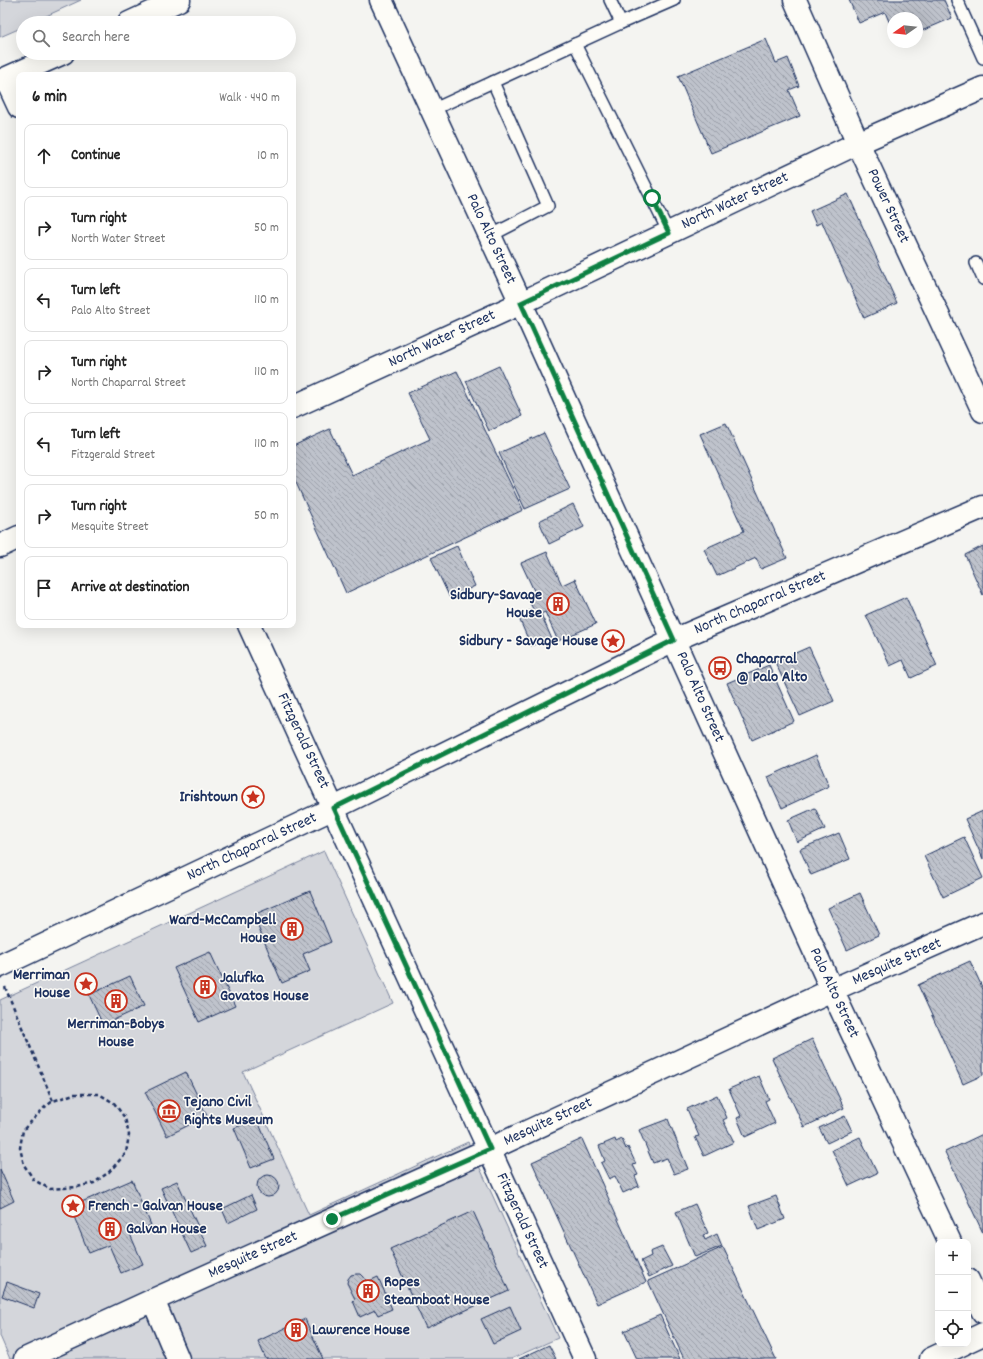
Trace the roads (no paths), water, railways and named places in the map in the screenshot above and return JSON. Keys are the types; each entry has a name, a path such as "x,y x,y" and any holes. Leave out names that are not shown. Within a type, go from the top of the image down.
{"street":[{"path":"144,16 179,0"},
{"name":"Palo Alto Street","path":"381,0 521,303 832,990 949,1239"},
{"name":"Power Street","path":"795,0 858,143 983,411"},
{"path":"21,72 47,60"},
{"path":"16,74 3,80 16,103"},
{"name":"North Water Street","path":"296,406 521,303 858,143 983,88"},
{"name":"North Chaparral Street","path":"1,973 674,640 983,507"},
{"path":"0,546 16,538"},
{"name":"Fitzgerald Street","path":"250,628 586,1359"},
{"name":"Mesquite Street","path":"25,1359 490,1149 832,990 983,923"},
{"path":"971,1286 983,1312"},
{"path":"153,1300 178,1359"},
{"path":"971,1340 983,1334"},
{"path":"931,1359 957,1347"}],"lane":[{"path":"610,0 621,23"},
{"path":"432,110 674,0"},
{"path":"957,0 983,58"},
{"path":"575,44 669,233"},
{"path":"490,236 548,206 493,82"},
{"path":"976,263 983,279"}],"place":[{"name":"Sidbury-Savage House","path":"558,604"},
{"name":"Sidbury - Savage House","path":"613,641"},
{"name":"Chaparral @ Palo Alto","path":"720,668"},
{"name":"Irishtown","path":"253,797"},
{"name":"Ward-McCampbell House","path":"292,929"},
{"name":"Merriman House","path":"86,984"},
{"name":"Jalufka Govatos House","path":"205,987"},
{"name":"Merriman-Bobys House","path":"116,1001"},
{"name":"Tejano Civil Rights Museum","path":"169,1111"},
{"name":"French - Galvan House","path":"73,1206"},
{"name":"Galvan House","path":"110,1229"},
{"name":"Ropes Steamboat House","path":"368,1291"},
{"name":"Lawrence House","path":"296,1330"}]}
